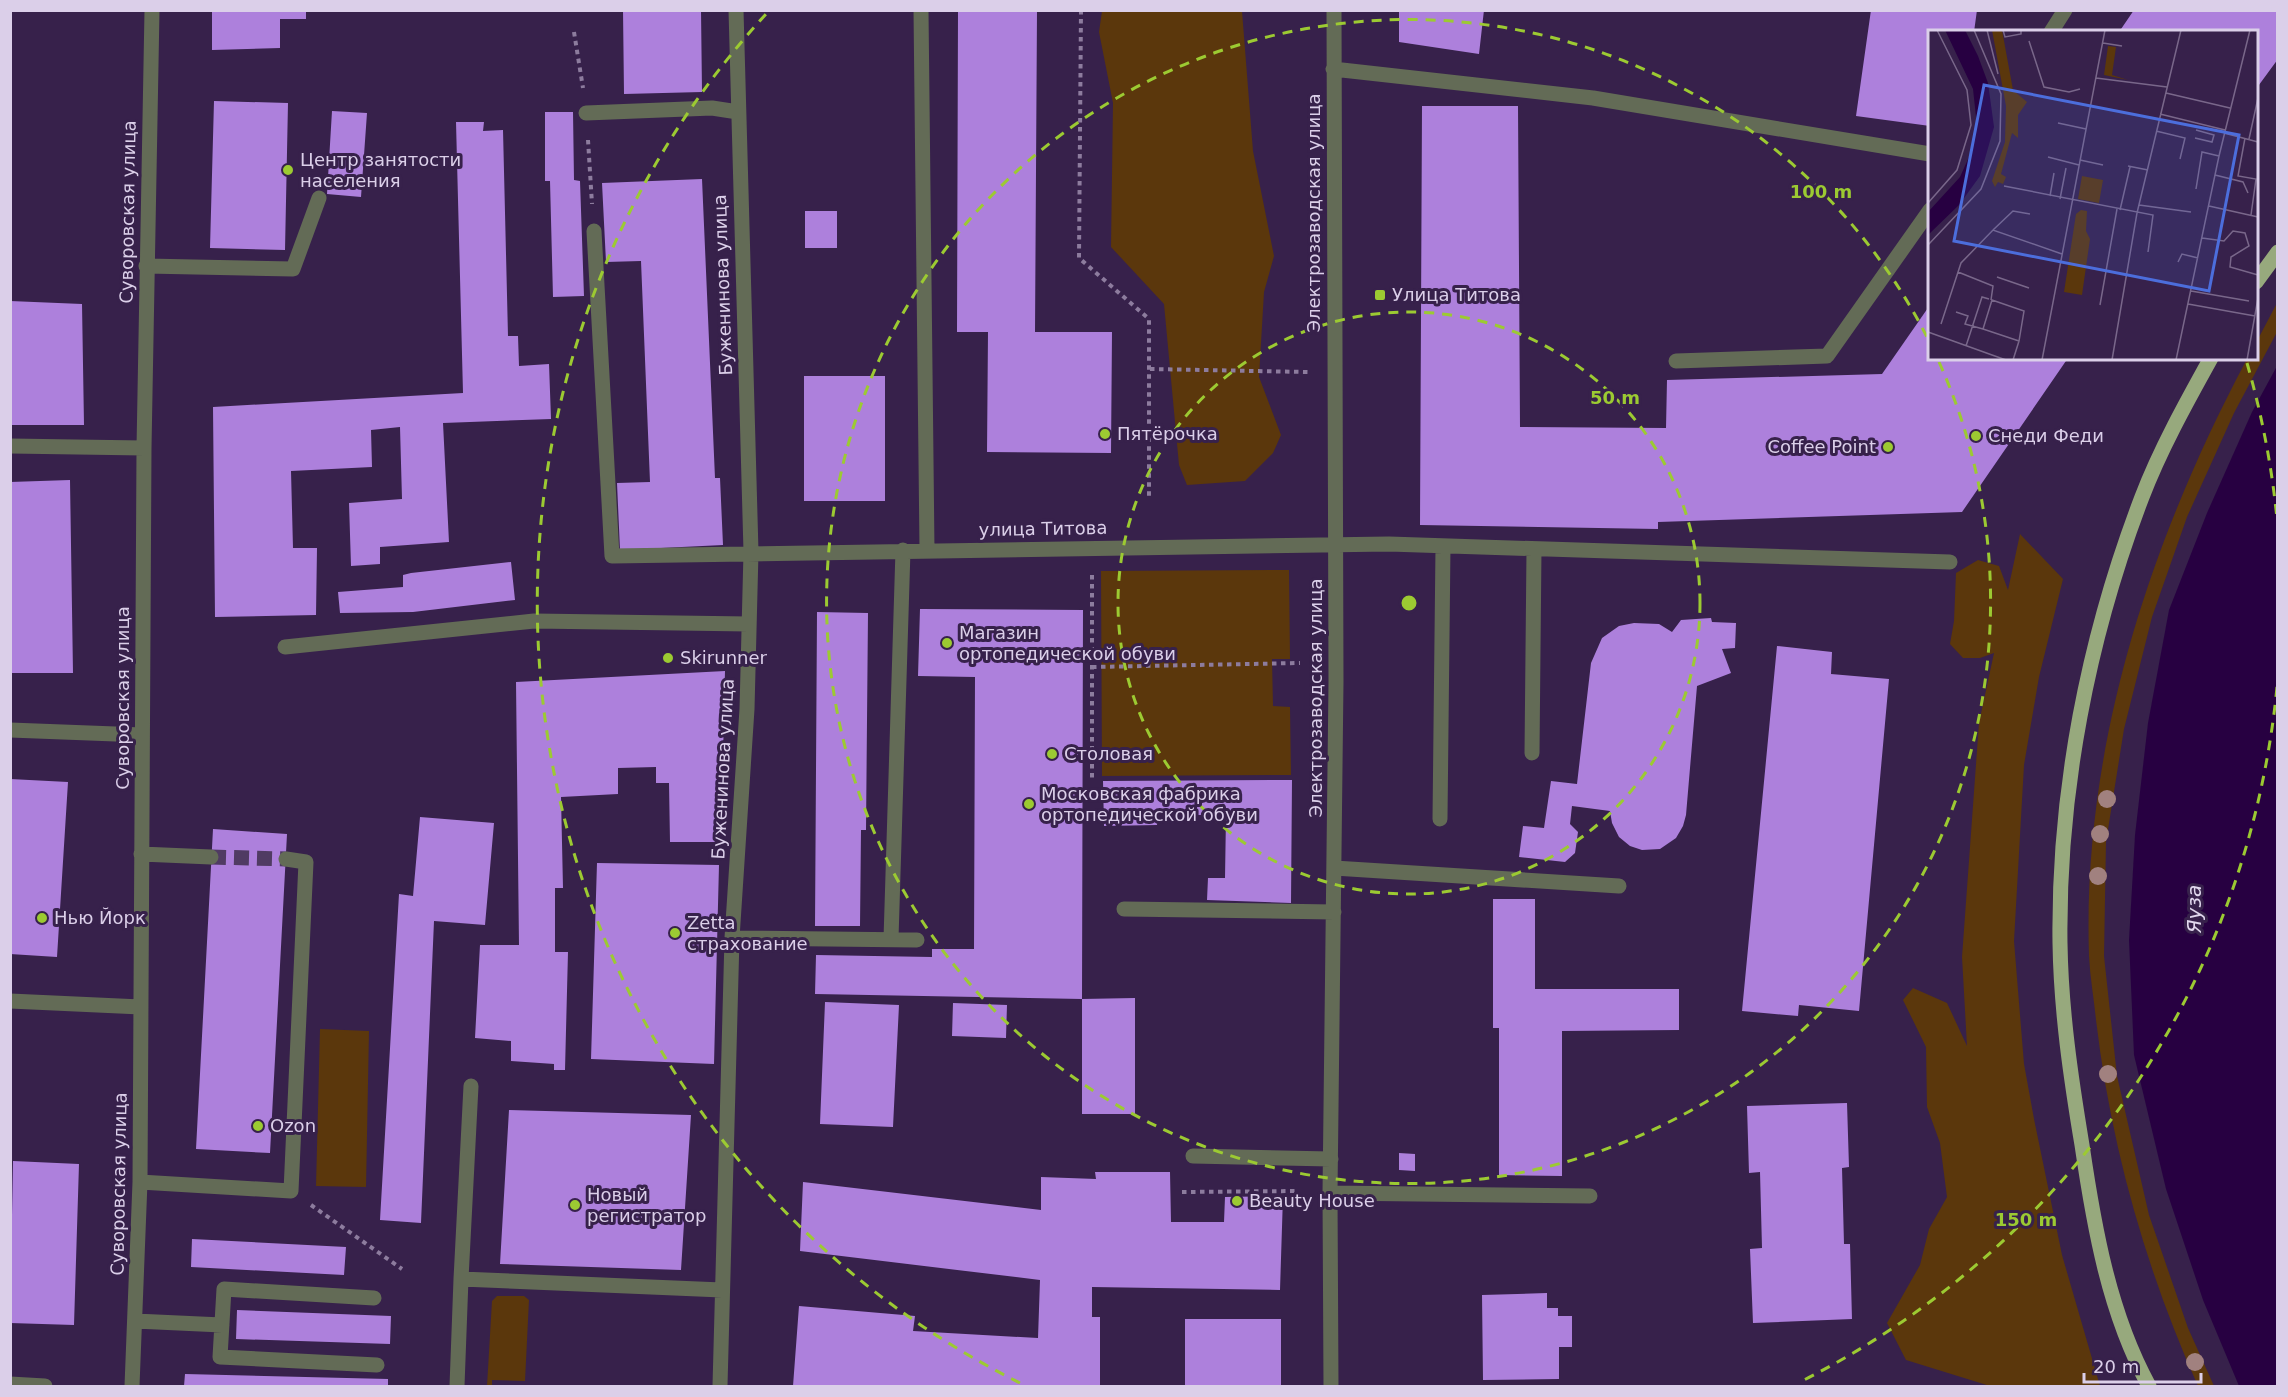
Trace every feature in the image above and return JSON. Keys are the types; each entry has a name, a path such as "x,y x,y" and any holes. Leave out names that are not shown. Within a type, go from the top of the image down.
{"main road":[{"path":"2258,279 2277,252"},
{"path":"2142,1386 2095,1229 2069,1066 2060,944 2064,827 2082,706 2110,590 2142,496 2184,407 2210,360"},
{"path":"2131,1353 2148,1386"}],"street":[{"name":"Суворовская улица","path":"132,1386 140,1182 144,448 152,10"},
{"name":"Буженинова улица","path":"720,1386 732,938 747,709 751,552 736,10"},
{"path":"921,10 927,550"},
{"name":"Электрозаводская улица","path":"1331,1386 1330,1193 1334,912 1335,544 1334,10"},
{"path":"2051,30 2065,10"},
{"path":"1333,69 1593,98 1928,154"},
{"path":"586,113 712,108 738,112"},
{"path":"146,266 293,269 319,198"},
{"path":"1676,361 1827,356 1928,211"},
{"name":"улица Титова","path":"594,231 612,556 1335,544 1950,562"},
{"path":"10,446 144,448"},
{"path":"1440,819 1443,546"},
{"path":"1532,753 1534,549"},
{"path":"891,939 903,550"},
{"path":"285,647 534,621 749,624"},
{"path":"10,730 142,735"},
{"path":"141,854 211,856"},
{"path":"140,1182 291,1191 306,862 286,859"},
{"path":"1334,868 1619,886"},
{"path":"1124,909 1334,912"},
{"path":"732,938 917,940"},
{"path":"10,1001 141,1007"},
{"path":"457,1386 471,1086"},
{"path":"1193,1156 1331,1159"},
{"path":"1330,1193 1590,1196"},
{"path":"461,1280 722,1290"},
{"path":"374,1298 224,1289 220,1357 376,1365"},
{"path":"135,1321 222,1325"},
{"path":"10,1384 45,1386"}],"path":[{"path":"1081,10 1079,258 1149,319 1149,500"},
{"path":"574,32 586,113 594,231"},
{"path":"1150,369 1310,372"},
{"path":"1092,547 1092,781"},
{"path":"1092,667 1300,663"},
{"path":"291,1191 402,1269"},
{"path":"1182,1192 1296,1191"}],"shaded area":[{"path":"1102,11 1242,11 1253,151 1274,256 1264,292 1259,377 1281,435 1273,453 1245,481 1187,485 1179,465 1164,304 1111,247 1113,103 1099,32"},
{"path":"2277,303 2277,332 2234,413 2187,517 2152,617 2124,729 2106,842 2104,956 2117,1076 2149,1215 2188,1328 2214,1386 2198,1386 2162,1298 2147,1253 2121,1161 2111,1114 2096,1020 2089,956 2090,878 2097,800 2110,723 2129,647 2180,500 2212,428 2246,360 2258,360 2258,339"},
{"path":"2020,534 2063,579 2039,677 2024,765 2014,941 2024,1064 2062,1255 2100,1386 1990,1386 1906,1360 1887,1323 1920,1265 1929,1229 1947,1197 1940,1143 1927,1107 1926,1047 1903,1000 1913,988 1947,1003 1967,1046 1962,957 1979,723 1994,653 1980,658 1963,658 1950,644 1954,621 1956,573 1978,560 1999,566 2008,590"},
{"path":"1289,570 1290,659 1272,659 1273,706 1290,707 1291,775 1102,776 1101,571"},
{"path":"320,1029 369,1031 366,1187 316,1186"},
{"path":"497,1296 524,1296 529,1300 525,1381 492,1380 492,1386 487,1386 492,1301"}],"water":[{"name":"Яуза","path":"2277,366 2278,1386 2239,1386 2203,1300 2166,1189 2134,1055 2129,940 2135,835 2148,723 2169,610 2207,513 2252,412"}],"building":[{"path":"212,10 306,10 306,19 280,19 280,48 212,50"},
{"path":"623,10 701,10 702,92 624,94"},
{"path":"958,10 1037,10 1035,332 1112,332 1111,453 987,452 988,332 957,332"},
{"path":"1399,10 1484,10 1479,54 1399,42"},
{"path":"1871,10 1977,10 1974,30 1928,30 1928,126 1856,116"},
{"path":"2134,10 2278,10 2278,59 2258,86 2258,30 2120,30"},
{"path":"214,101 288,103 285,250 210,248"},
{"path":"1422,106 1518,106 1520,427 1666,428 1667,380 1882,374 1928,308 1928,360 2067,360 1962,512 1658,522 1658,529 1420,525"},
{"path":"332,111 367,113 361,197 327,194"},
{"path":"545,112 573,112 574,180 580,181 584,296 553,297 550,181 545,181"},
{"path":"456,122 484,122 483,131 503,130 508,336 518,336 519,366 549,364 551,419 443,423 449,542 380,547 380,564 351,566 349,503 402,499 400,427 371,430 372,467 291,471 293,548 317,548 316,615 215,617 213,407 463,393"},
{"path":"702,179 715,478 720,478 723,545 620,550 617,483 650,482 641,261 606,262 602,183"},
{"path":"805,211 837,211 837,248 805,248"},
{"path":"10,301 82,304 84,425 10,425"},
{"path":"804,376 885,376 885,501 804,501"},
{"path":"70,480 73,673 10,673 10,482"},
{"path":"511,562 515,600 413,612 340,613 338,592 403,587 403,575 411,573"},
{"name":"Московская фабрика ортопедической обуви","path":"920,609 1083,610 1082,999 815,994 816,955 932,957 932,949 974,949 975,677 918,676"},
{"path":"817,612 868,613 866,830 861,830 860,926 815,926"},
{"path":"1711,618 1712,622 1736,623 1735,648 1722,649 1731,673 1697,686 1686,815 1676,838 1660,849 1642,850 1630,846 1619,837 1612,823 1610,811 1572,806 1570,824 1578,832 1575,853 1565,862 1519,857 1523,826 1544,828 1551,781 1577,784 1591,663 1602,638 1619,626 1634,623 1659,624 1672,632 1681,620"},
{"path":"1777,646 1832,652 1831,674 1889,679 1859,1011 1799,1005 1798,1016 1742,1011"},
{"path":"725,671 721,842 670,842 669,783 656,783 656,767 618,768 618,794 561,797 563,888 555,888 555,952 568,952 565,1070 554,1070 554,1064 511,1061 511,1041 475,1038 480,945 519,945 516,682"},
{"path":"10,779 68,782 57,957 10,954"},
{"path":"1292,780 1291,903 1207,900 1208,878 1225,878 1226,815 1158,815 1157,825 1104,826 1103,781"},
{"path":"420,817 494,823 485,925 434,921 421,1223 380,1220 399,894 413,896"},
{"path":"213,829 287,834 270,1153 196,1149"},
{"path":"597,863 719,865 714,1064 591,1059"},
{"path":"1493,899 1535,899 1535,989 1679,989 1679,1030 1562,1031 1562,1176 1499,1175 1499,1028 1493,1028"},
{"path":"1135,998 1135,1114 1082,1114 1082,999"},
{"path":"825,1002 899,1005 893,1127 820,1124"},
{"path":"953,1003 1007,1005 1006,1038 952,1036"},
{"path":"1847,1103 1849,1167 1842,1168 1844,1244 1850,1244 1852,1319 1753,1323 1750,1249 1762,1248 1760,1172 1749,1173 1747,1106"},
{"path":"509,1110 691,1115 681,1270 500,1264"},
{"path":"1399,1153 1415,1154 1415,1171 1399,1170"},
{"path":"13,1161 79,1164 74,1325 10,1323"},
{"path":"1095,1172 1170,1172 1171,1222 1224,1222 1225,1197 1283,1196 1280,1290 1092,1287 1092,1317 1100,1317 1100,1386 793,1386 799,1306 915,1316 913,1331 1038,1338 1040,1280 800,1251 803,1182 1041,1210 1041,1177 1096,1179"},
{"path":"192,1239 346,1247 344,1275 191,1267"},
{"path":"1547,1293 1547,1308 1558,1308 1558,1316 1572,1316 1572,1347 1559,1347 1559,1379 1483,1380 1482,1295"},
{"path":"237,1310 391,1316 390,1344 236,1339"},
{"path":"1185,1319 1281,1319 1281,1386 1185,1386"},
{"path":"185,1374 388,1379 388,1386 184,1386"}],"tunnel":[{"path":"211,857 286,859"}],"place":[{"name":"Центр занятости населения","path":"288,170"},
{"name":"Улица Титова","path":"1380,295"},
{"name":"Пятёрочка","path":"1105,434"},
{"name":"Снеди Феди","path":"1976,436"},
{"name":"Coffee Point","path":"1888,447"},
{"name":"Магазин ортопедической обуви","path":"947,643"},
{"name":"Skirunner","path":"668,658"},
{"name":"Столовая","path":"1052,754"},
{"name":"Московская фабрика ортопедической обуви","path":"1029,804"},
{"name":"Нью Йорк","path":"42,918"},
{"name":"Zetta страхование","path":"675,933"},
{"name":"Ozon","path":"258,1126"},
{"name":"Beauty House","path":"1237,1201"},
{"name":"Новый регистратор","path":"575,1205"}]}
